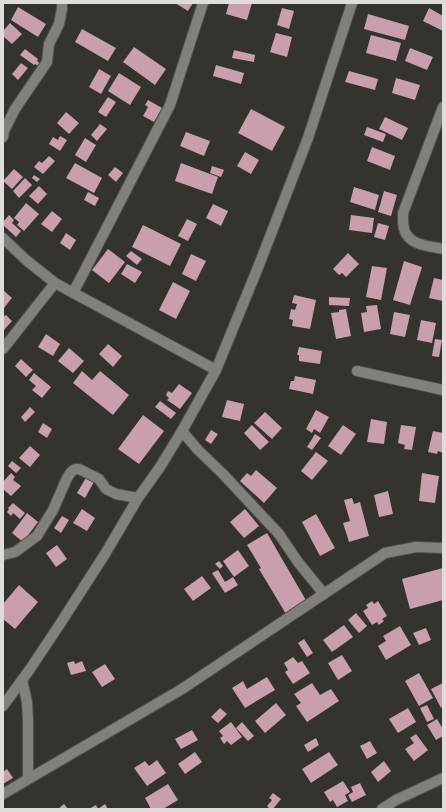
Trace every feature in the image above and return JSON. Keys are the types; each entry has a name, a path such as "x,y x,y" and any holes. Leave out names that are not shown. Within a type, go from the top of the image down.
{"street":[{"path":"3,138 4,131 15,109 47,62 49,44 59,24 62,3"},
{"path":"73,293 170,105 203,3"},
{"path":"3,706 60,624 105,554 138,498 182,431 216,370 259,265 308,138 352,3"},
{"path":"443,107 403,212 403,225 407,235 418,244 443,248"},
{"path":"3,238 26,260 55,283 216,370"},
{"path":"3,350 55,283"},
{"path":"357,371 443,390"},
{"path":"182,431 198,450 280,534 298,562 324,594"},
{"path":"3,555 15,552 37,536 53,510 67,478 75,469 79,469 99,479 106,489 116,494 138,498"},
{"path":"3,794 182,689 385,553 416,547 443,548"},
{"path":"22,680 27,702 28,779"},
{"path":"382,809 396,800 443,778"}],"building":[{"path":"175,3 193,3 188,11"},
{"path":"229,3 252,3 247,20 226,14"},
{"path":"18,7 46,24 38,37 11,20"},
{"path":"282,8 294,11 289,29 277,25"},
{"path":"429,8 443,16 443,31 423,21"},
{"path":"368,14 409,26 405,40 364,29"},
{"path":"10,23 22,34 12,44 4,37 3,38 3,31"},
{"path":"82,29 116,48 108,61 75,42"},
{"path":"276,33 292,37 287,57 270,52"},
{"path":"371,35 401,43 396,61 366,53"},
{"path":"134,47 166,69 155,85 123,62"},
{"path":"410,48 433,57 427,70 405,61"},
{"path":"25,49 38,59 37,61 41,64 39,66 34,65 20,55"},
{"path":"234,50 255,55 254,62 232,58"},
{"path":"21,63 28,68 18,80 12,74"},
{"path":"216,65 244,73 241,84 213,76"},
{"path":"99,69 111,76 101,94 89,87"},
{"path":"349,71 378,79 375,90 345,82"},
{"path":"119,73 141,87 130,105 108,91"},
{"path":"396,78 420,85 415,100 392,93"},
{"path":"108,97 116,102 106,117 98,112"},
{"path":"148,100 162,108 154,122 143,116 148,107 145,105"},
{"path":"251,109 285,127 272,151 238,133"},
{"path":"66,112 79,123 69,134 57,123"},
{"path":"385,117 408,128 402,140 379,129"},
{"path":"100,124 107,129 97,141 91,135"},
{"path":"367,127 386,134 383,142 364,135"},
{"path":"186,132 210,141 204,156 180,146"},
{"path":"60,136 67,140 60,151 49,144 53,137 58,140"},
{"path":"85,138 96,145 86,162 75,155"},
{"path":"372,147 395,156 390,170 367,161"},
{"path":"245,152 259,160 251,174 237,166"},
{"path":"49,156 55,161 43,174 34,167 39,161 42,163"},
{"path":"75,163 102,178 94,193 66,178"},
{"path":"181,163 218,177 212,194 175,181"},
{"path":"212,166 224,170 221,177 210,173"},
{"path":"115,167 123,173 116,182 108,175"},
{"path":"14,169 23,177 12,189 3,181"},
{"path":"34,175 40,179 37,182 32,178"},
{"path":"25,178 32,185 19,198 13,191"},
{"path":"39,186 47,194 38,204 29,196"},
{"path":"354,187 379,195 375,210 350,202"},
{"path":"384,191 397,195 391,216 378,212"},
{"path":"88,192 99,198 95,206 84,200"},
{"path":"26,203 39,214 24,231 17,225 19,222 14,218"},
{"path":"213,204 228,211 221,226 206,218"},
{"path":"52,211 62,219 52,232 41,224"},
{"path":"9,215 14,220 12,223 21,231 16,237 3,225 3,222"},
{"path":"351,215 374,218 372,233 349,230"},
{"path":"187,219 197,224 188,241 178,236"},
{"path":"378,223 389,226 385,240 374,237"},
{"path":"143,225 181,244 170,266 132,247"},
{"path":"66,233 76,240 70,250 60,243"},
{"path":"108,249 125,262 109,283 92,270"},
{"path":"131,251 142,259 137,265 126,256"},
{"path":"348,253 359,264 346,277 342,273 339,275 333,269"},
{"path":"191,254 206,261 196,281 182,274"},
{"path":"404,261 422,267 410,305 393,300"},
{"path":"127,264 142,272 135,283 121,274"},
{"path":"372,266 387,268 381,300 366,297"},
{"path":"434,278 443,280 443,301 429,298"},
{"path":"173,282 190,291 176,319 159,310"},
{"path":"3,290 12,298 4,308 3,307"},
{"path":"294,295 316,300 310,329 292,326 293,320 289,319 291,309 295,310 297,304 292,303"},
{"path":"329,297 350,298 349,306 329,305"},
{"path":"377,305 381,329 364,332 361,313 367,312 366,306"},
{"path":"346,309 351,336 336,339 331,313"},
{"path":"394,312 410,315 405,337 390,334"},
{"path":"6,315 12,321 3,331 3,317"},
{"path":"421,320 436,323 432,343 417,340"},
{"path":"46,334 60,344 53,356 38,347"},
{"path":"435,339 442,340 439,357 432,356"},
{"path":"108,344 122,356 113,367 99,354"},
{"path":"299,347 322,351 320,364 299,361 299,355 297,355"},
{"path":"69,348 84,361 73,373 58,361"},
{"path":"21,359 33,370 26,377 15,366"},
{"path":"82,371 92,380 100,371 129,395 113,415 73,383"},
{"path":"34,373 51,387 42,398 32,390 36,386 29,380"},
{"path":"295,376 316,380 313,394 289,389 291,381 294,381"},
{"path":"179,384 192,393 180,409 167,400 169,398 166,395 168,391 172,393"},
{"path":"227,400 244,404 240,421 222,417"},
{"path":"160,401 176,413 171,419 155,407"},
{"path":"30,407 35,412 25,422 21,417"},
{"path":"316,410 329,417 320,433 314,429 312,433 306,429"},
{"path":"265,412 282,428 272,439 254,423"},
{"path":"143,415 164,431 139,464 118,449"},
{"path":"371,419 387,422 384,444 367,442"},
{"path":"43,423 52,429 47,438 38,432"},
{"path":"252,425 269,442 260,450 244,433"},
{"path":"343,425 356,434 341,455 328,446"},
{"path":"401,425 416,427 412,450 404,449 405,445 398,443"},
{"path":"211,430 218,434 211,444 205,440"},
{"path":"433,431 443,433 443,453 438,451 437,454 428,452"},
{"path":"315,434 321,438 312,450 307,447"},
{"path":"30,446 40,455 30,467 19,458"},
{"path":"316,452 328,461 312,480 301,471"},
{"path":"12,461 21,468 16,473 8,466"},
{"path":"256,470 277,488 264,503 240,481 247,473 251,476"},
{"path":"11,473 15,477 13,480 21,486 11,496 3,489 3,482"},
{"path":"422,473 439,476 435,503 419,501"},
{"path":"87,476 95,480 85,498 77,493"},
{"path":"388,491 393,514 379,517 374,495"},
{"path":"352,498 354,504 360,502 369,536 349,542 343,523 350,521 344,500"},
{"path":"13,503 25,513 20,519 13,513 11,516 7,512 9,509 8,508"},
{"path":"82,509 95,518 87,531 73,523"},
{"path":"245,509 259,526 244,538 230,522"},
{"path":"27,513 38,522 23,542 12,533"},
{"path":"316,514 335,548 320,556 302,522"},
{"path":"62,516 69,520 61,533 54,528"},
{"path":"267,533 307,602 286,614 259,569 261,568 247,545"},
{"path":"57,545 67,559 56,567 46,553"},
{"path":"238,550 249,566 234,577 223,561"},
{"path":"219,561 223,566 220,569 215,564"},
{"path":"443,568 443,600 410,609 402,579"},
{"path":"218,570 225,582 233,577 238,585 225,593 212,573"},
{"path":"202,576 211,588 193,601 184,589"},
{"path":"19,585 38,602 15,629 3,619 3,604"},
{"path":"372,601 374,604 378,601 387,616 382,619 384,621 379,625 377,622 372,625 363,611 368,608 366,605"},
{"path":"356,613 367,626 359,633 348,620"},
{"path":"344,625 353,637 332,652 323,640"},
{"path":"400,626 411,645 386,660 378,646 386,641 383,636"},
{"path":"426,628 431,640 419,645 413,633"},
{"path":"304,639 313,653 307,657 298,643"},
{"path":"342,655 352,671 338,680 328,663"},
{"path":"293,657 298,663 302,661 310,673 293,684 285,672 288,670 284,663"},
{"path":"74,661 75,664 82,661 86,671 71,675 67,663"},
{"path":"105,664 115,679 102,687 92,672"},
{"path":"419,673 433,698 419,706 405,681"},
{"path":"267,677 275,690 245,708 232,688 243,681 247,689"},
{"path":"312,683 320,695 331,689 339,701 307,722 296,706 301,703 294,694"},
{"path":"443,683 443,706 441,708 431,689"},
{"path":"276,703 286,715 265,733 255,721"},
{"path":"427,705 434,719 427,722 420,708"},
{"path":"220,708 227,714 218,723 211,717"},
{"path":"408,708 416,722 398,733 389,719"},
{"path":"437,719 443,729 443,736 436,740 427,725"},
{"path":"231,722 242,737 231,745 227,741 224,744 220,738 223,736 219,731"},
{"path":"242,722 254,736 248,741 236,728"},
{"path":"192,730 198,740 181,749 175,739"},
{"path":"416,734 428,750 414,761 405,749 414,743 410,738"},
{"path":"316,738 319,745 308,752 304,745"},
{"path":"370,741 377,753 367,759 360,746"},
{"path":"195,752 202,762 185,774 178,764"},
{"path":"329,752 338,765 311,783 302,769"},
{"path":"157,760 166,773 147,786 134,768 145,761 149,766"},
{"path":"384,761 391,771 378,782 371,772"},
{"path":"7,769 13,778 3,784 3,772"},
{"path":"343,781 350,792 345,795 348,801 337,807 333,800 330,802 324,792"},
{"path":"360,783 366,795 352,802 348,795 353,792 351,787"},
{"path":"168,784 178,800 163,809 151,809 145,798"},
{"path":"273,793 281,799 273,809 270,809 267,806 272,800 269,798"},
{"path":"64,804 68,809 58,809"},
{"path":"105,804 108,809 98,809"},
{"path":"96,805 98,809 89,809"}]}
